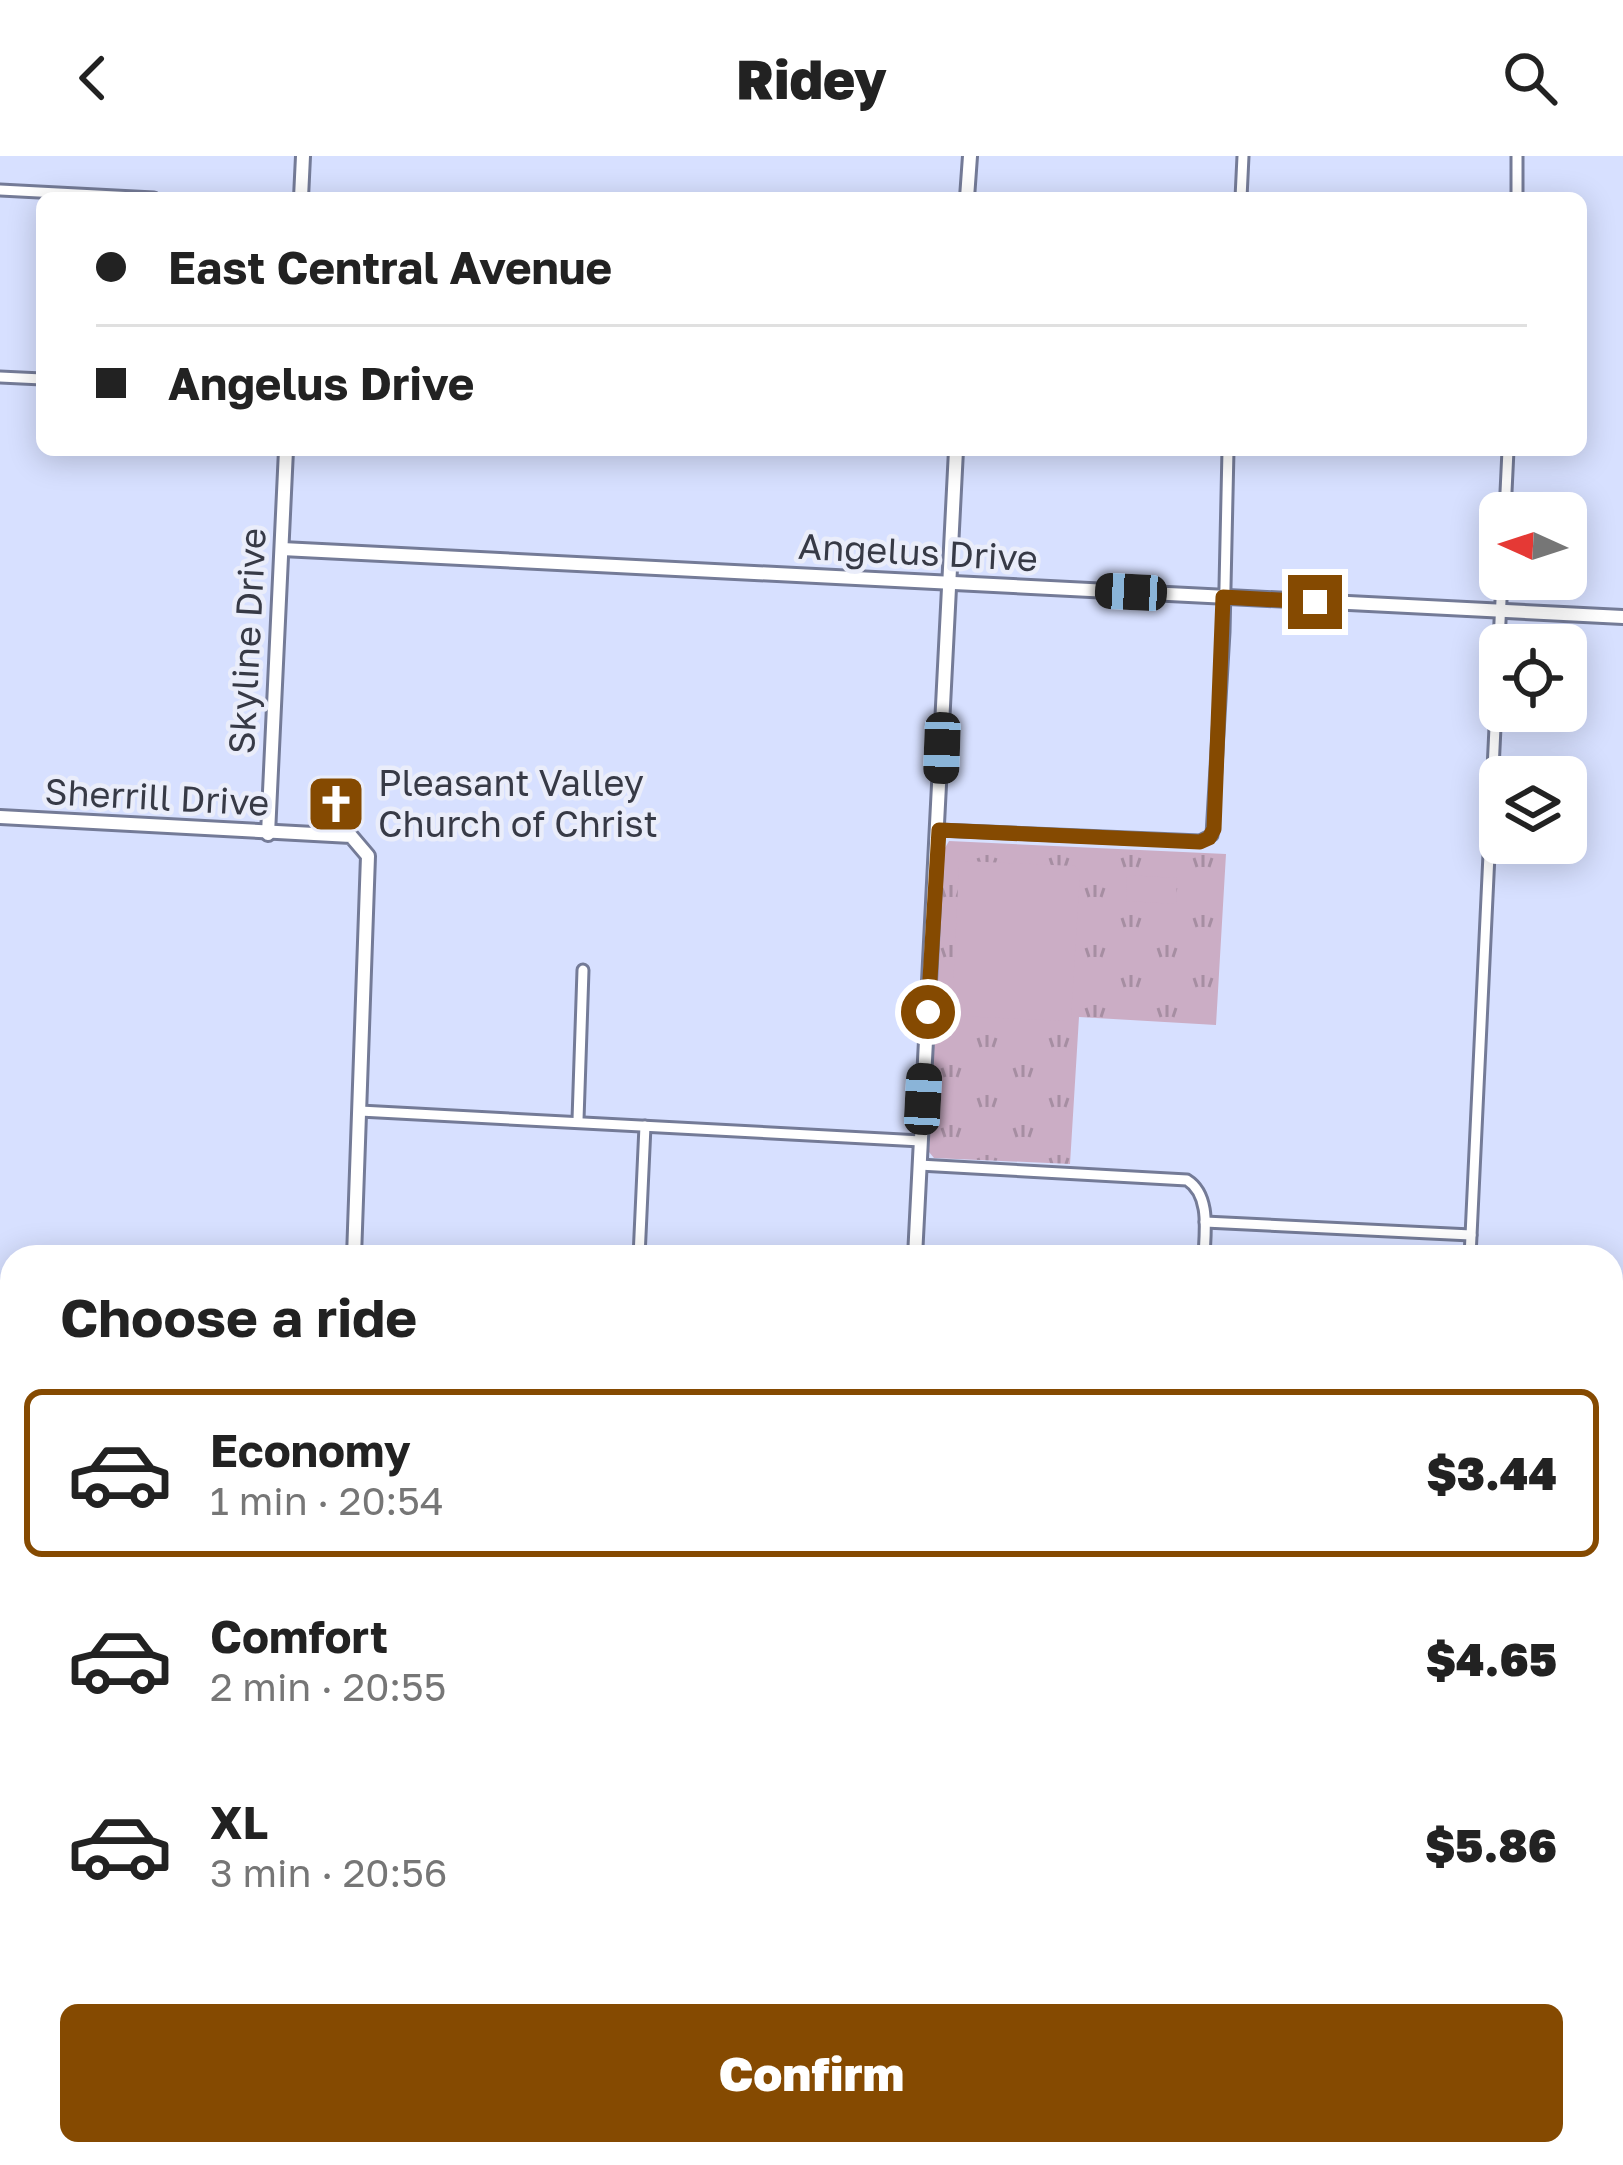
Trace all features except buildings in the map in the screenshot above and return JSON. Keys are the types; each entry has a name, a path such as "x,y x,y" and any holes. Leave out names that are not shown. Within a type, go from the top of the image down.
{"street":[{"path":"301,192 303,156"},
{"path":"967,192 970,156"},
{"path":"1241,192 1243,156"},
{"path":"1517,156 1517,192"},
{"path":"0,190 38,192"},
{"path":"0,377 36,379"},
{"name":"Skyline Drive","path":"268,834 286,456"},
{"path":"916,1245 956,456"},
{"path":"939,830 1200,842 1209,838 1214,829 1228,456"},
{"path":"1506,492 1508,456"},
{"name":"Angelus Drive","path":"282,550 1623,617"},
{"path":"1471,1245 1501,600"},
{"name":"Sherrill Drive","path":"0,818 351,836 368,856 354,1245"},
{"path":"578,1120 584,970"},
{"path":"360,1111 920,1141"},
{"path":"640,1245 645,1126"},
{"path":"919,1165 1178,1178 1195,1184 1205,1222 1204,1245"},
{"path":"1205,1222 1471,1235"}],"green space":[{"path":"949,841 1226,854 1216,1025 1079,1017 1070,1164 934,1158 929,1152 942,853"},
{"path":"965,861 1075,866 1080,872 1071,1016 1066,1021 957,1016 952,1009 959,867"},
{"path":"1127,875 1177,878 1176,904 1126,901"}],"place":[{"name":"Pleasant Valley Church of Christ","path":"336,804"}],"route":[{"path":"928,1012 939,830 1205,841 1214,829 1223,597 1315,602"}]}
